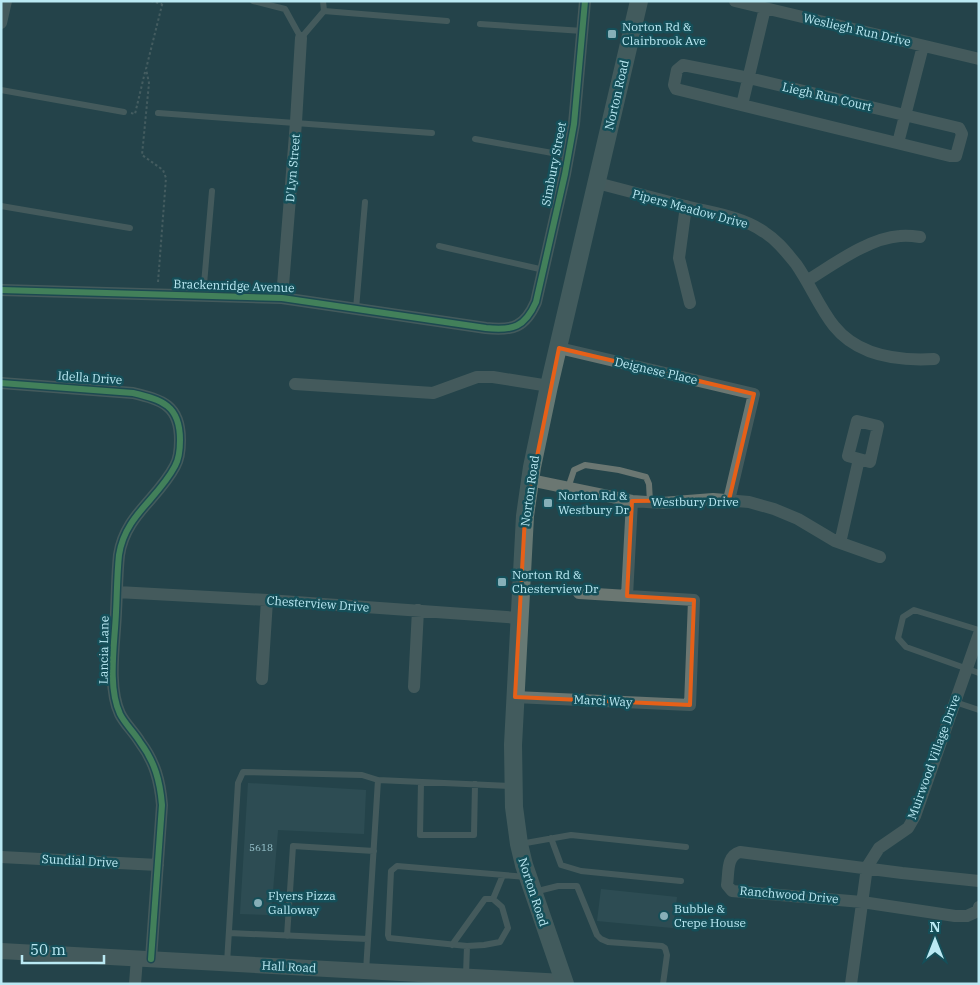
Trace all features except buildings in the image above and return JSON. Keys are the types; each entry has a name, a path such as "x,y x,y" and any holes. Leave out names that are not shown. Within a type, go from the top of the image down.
{"main road":[{"name":"Norton Road","path":"569,983 530,885 518,844 516,825 513,744 525,516 530,480 549,386 639,1"}],"street":[{"path":"1,24 6,1"},
{"name":"Simbury Street","path":"522,324 531,314 536,302 569,156 574,124 585,1"},
{"name":"Wesliegh Run Drive","path":"735,1 979,59"},
{"path":"742,105 765,8"},
{"name":"D'Lyn Street","path":"282,298 301,38"},
{"path":"898,143 923,46"},
{"name":"Liegh Run Court","path":"683,65 749,78 959,128 962,134 956,156 950,156 742,105 676,89 674,85 677,70 683,65"},
{"name":"Pipers Meadow Drive","path":"597,184 745,222 763,231 780,244 808,280 834,326 857,345 893,359 934,359"},
{"path":"686,206 679,258 690,303"},
{"path":"808,280 849,255 881,240 901,236 920,236"},
{"name":"Brackenridge Avenue","path":"1,290 282,298 504,330 522,324"},
{"name":"Deignese Place","path":"559,348 754,394 729,500"},
{"path":"295,384 433,393 477,377 492,377 549,386"},
{"name":"Idella Drive","path":"1,383 133,393 154,398 173,409"},
{"name":"Lancia Lane","path":"134,984 144,959 158,865 162,805 156,770 149,753 120,713 115,696 113,673 117,592 123,538 140,510 176,465 180,448 180,428 173,409"},
{"path":"840,543 859,459"},
{"name":"Westbury Drive","path":"530,480 632,501 729,500 749,502 774,508 798,519 840,543 880,557"},
{"path":"579,593 627,596 632,501"},
{"name":"Chesterview Drive","path":"117,592 266,600 519,618"},
{"name":"Marci Way","path":"515,697 690,705 694,600 627,596"},
{"path":"262,679 266,600"},
{"path":"414,687 418,610"},
{"name":"Muirwood Village Drive","path":"851,984 866,868 879,848 908,828 915,816 979,634"},
{"name":"Ranchwood Drive","path":"979,881 740,852 730,858 728,885 732,891 862,902 955,916 967,916 978,911 979,908"},
{"name":"Sundial Drive","path":"1,857 158,865"},
{"name":"Hall Road","path":"1,951 366,971 384,975 569,983"}],"lane":[{"path":"253,1 285,9"},
{"path":"286,1 285,9 301,38 324,11 323,1"},
{"path":"324,11 447,21"},
{"path":"480,24 583,31"},
{"path":"1,90 124,112"},
{"path":"158,113 432,133"},
{"path":"475,139 569,156"},
{"path":"203,296 212,191"},
{"path":"356,309 365,202"},
{"path":"1,206 130,228"},
{"path":"439,246 544,270"},
{"path":"568,488 574,470 585,465 620,470 646,477 650,502"},
{"path":"979,630 914,610 904,617 898,638 906,647 979,673"},
{"path":"955,702 979,710"},
{"path":"227,963 238,783 243,772 362,775 378,780 514,786"},
{"path":"366,971 378,780"},
{"path":"421,782 420,835 474,835 475,784"},
{"path":"518,844 577,835 686,847"},
{"path":"552,838 561,865 566,867 581,871 682,881"},
{"path":"287,936 292,846 374,851"},
{"path":"493,898 502,907 508,928 500,942 467,946 389,938 392,871 397,866 504,875 530,885 577,886 601,940 662,946 665,948 667,956 662,984"},
{"path":"493,898 504,875"},
{"path":"452,945 485,899 493,898"},
{"path":"229,933 368,940"},
{"path":"463,979 467,946"}],"path":[{"path":"135,114 163,3 151,1"},
{"path":"146,69 149,84 142,155 162,170 166,178 157,294"}],"highlighted area":[{"path":"559,348 754,394 729,500 632,501 627,596 694,600 690,705 515,697 525,516"}],"cycle path":[{"path":"1,290 282,298 486,328 504,329 517,326 527,317 536,302 565,174 574,124 585,1"},
{"path":"1,383 133,393 161,402 173,412 177,419 180,440 175,466 168,478 135,518 122,541 118,562 113,650 113,677 116,703 122,718 138,738 149,757 156,772 161,796 162,805 151,959"}],"place":[{"name":"Norton Rd & Clairbrook Ave","path":"612,34"},
{"name":"Norton Rd & Westbury Dr","path":"548,503"},
{"name":"Norton Rd & Chesterview Dr","path":"502,582"},
{"name":"Flyers Pizza Galloway","path":"258,903"},
{"name":"Bubble & Crepe House","path":"664,916"}]}
